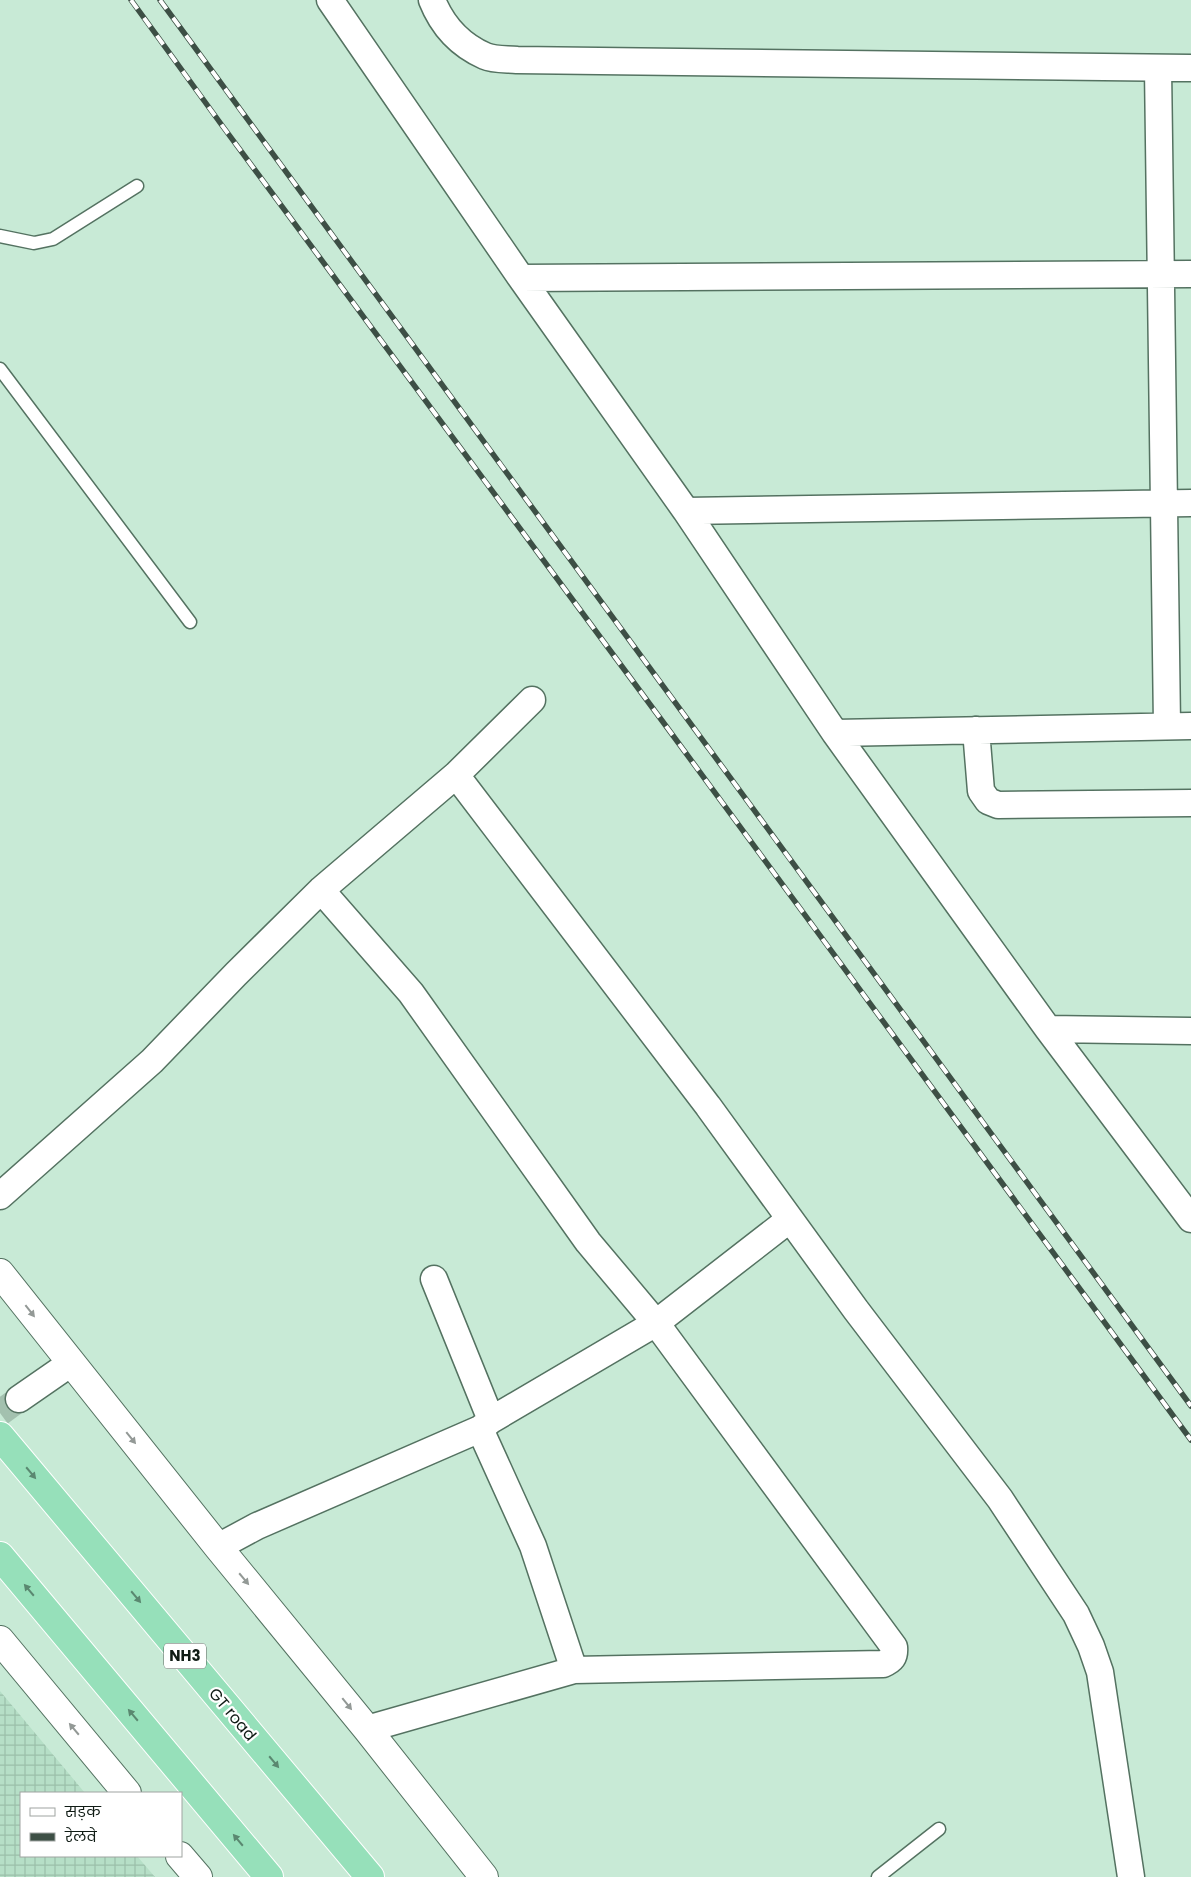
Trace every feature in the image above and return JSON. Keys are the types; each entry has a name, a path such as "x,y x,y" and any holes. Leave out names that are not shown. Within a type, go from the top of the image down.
{"highway":[{"name":"GT road","path":"0,1436 370,1877"},
{"path":"0,1556 269,1877"}],"main road":[{"path":"0,1273 218,1547 367,1728 484,1877"},
{"path":"0,1640 126,1792"},
{"path":"181,1857 198,1877"}],"street":[{"path":"330,0 521,278 686,511 834,733 1048,1029 1191,1219"},
{"path":"432,0 448,30 465,44 486,56 516,60 1191,68"},
{"path":"834,733 1179,726 1165,502 1158,68"},
{"path":"521,278 1191,274"},
{"path":"686,511 1191,503"},
{"path":"0,1196 152,1061 321,890 456,775 532,700"},
{"path":"976,730 981,790 988,801 998,805 1191,804"},
{"path":"456,775 708,1106 856,1310 1000,1500 1076,1614 1091,1646 1100,1672 1131,1877"},
{"path":"321,890 411,993 588,1242 656,1323 894,1647 894,1657 883,1664 574,1670 367,1728"},
{"path":"1048,1029 1191,1031"},
{"path":"218,1547 257,1526 486,1425 656,1323 790,1219"},
{"path":"434,1279 486,1425 533,1546 574,1670"},
{"path":"19,1400 71,1364"}],"lane":[{"path":"0,236 34,243 53,239 137,186"},
{"path":"0,369 190,622"},
{"path":"878,1877 939,1829"}],"shaded area":[{"path":"0,1691 84,1792 20,1792 20,1857 138,1857 155,1877 0,1877"}],"tunnel":[{"path":"0,1413 19,1399"}],"railway":[{"path":"131,0 1191,1440"},
{"path":"160,0 1191,1406"}]}
